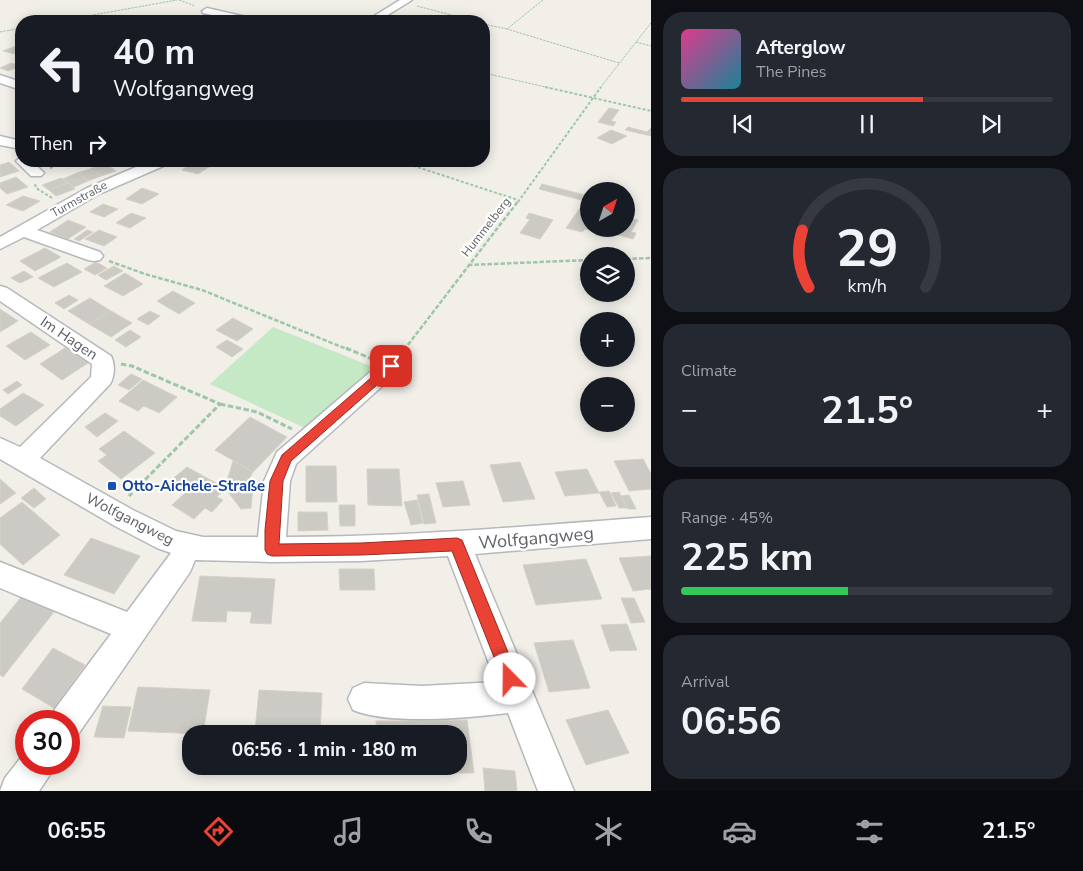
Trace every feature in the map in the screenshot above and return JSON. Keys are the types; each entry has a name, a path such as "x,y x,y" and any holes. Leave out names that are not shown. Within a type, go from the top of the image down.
{"street":[{"path":"381,15 404,1"},
{"path":"207,11 225,15"},
{"path":"0,80 15,84"},
{"path":"10,143 12,152 15,154"},
{"path":"30,167 36,173"},
{"name":"Turmstraße","path":"0,244 93,190 148,167"},
{"path":"23,231 94,256"},
{"name":"Im Hagen","path":"0,292 103,361 102,380 23,460"},
{"path":"272,550 277,481 286,459 391,366"},
{"name":"Wolfgangweg","path":"0,448 124,518 186,547 272,550 361,549 457,544 650,528"},
{"path":"457,544 556,791"},
{"path":"75,710 180,563 186,547"},
{"path":"0,576 132,628"},
{"path":"364,699 407,703 472,702 517,696"},
{"path":"18,791 29,775"}],"path":[{"path":"93,15 178,0 207,11"},
{"path":"506,29 543,0"},
{"path":"404,1 453,15"},
{"name":"Hummelberg","path":"391,366 650,23"},
{"path":"490,25 620,63"},
{"path":"0,32 15,29"},
{"path":"636,42 650,46"},
{"path":"490,74 650,111"},
{"path":"417,167 518,200"},
{"path":"94,256 145,274 202,290 391,366"},
{"path":"635,259 650,258"},
{"path":"468,265 580,260"},
{"path":"103,361 132,366 220,404 257,412 310,438"},
{"path":"129,496 220,404"}],"green space":[{"path":"273,327 373,367 305,428 210,384"}],"building":[{"path":"15,46 15,54 3,51"},
{"path":"11,63 15,64 15,68 8,71 0,68"},
{"path":"609,108 619,110 611,121 616,122 613,126 598,122"},
{"path":"628,127 647,132 651,128 651,136 625,130"},
{"path":"611,130 627,136 612,144 597,138"},
{"path":"9,162 19,171 0,177 0,165"},
{"path":"95,167 110,167 116,171 101,176 90,169"},
{"path":"186,167 209,167 198,174 182,170"},
{"path":"90,169 101,176 88,181 77,173"},
{"path":"77,173 88,181 74,187 63,179"},
{"path":"16,177 28,187 7,194 0,188 0,183"},
{"path":"61,178 68,183 49,190 42,185"},
{"path":"68,183 75,189 56,196 49,190"},
{"path":"542,184 580,194 580,200 539,189"},
{"path":"142,188 159,194 142,204 126,199"},
{"path":"23,196 40,201 23,211 6,205"},
{"path":"103,204 118,209 104,217 90,212"},
{"path":"580,208 580,232 566,228"},
{"path":"131,213 146,218 130,228 116,223"},
{"path":"529,213 553,220 540,239 520,233 530,219 526,218"},
{"path":"68,220 86,227 68,239 50,232"},
{"path":"87,230 93,232 79,241 74,239"},
{"path":"99,230 117,237 104,246 85,239"},
{"path":"45,248 61,257 35,271 20,261"},
{"path":"96,262 107,268 95,275 84,269"},
{"path":"67,263 82,272 54,287 38,278"},
{"path":"114,266 123,271 106,280 98,275"},
{"path":"24,271 33,277 20,283 11,278"},
{"path":"125,273 143,284 123,296 104,286"},
{"path":"173,291 195,303 179,314 157,301"},
{"path":"69,295 78,300 64,309 55,303"},
{"path":"90,298 111,311 89,324 68,311"},
{"path":"0,309 18,321 0,332"},
{"path":"111,311 132,323 111,337 89,324"},
{"path":"150,311 160,316 148,325 137,319"},
{"path":"233,318 253,329 237,341 216,330"},
{"path":"130,330 141,337 126,347 115,340"},
{"path":"31,332 50,345 25,360 6,346"},
{"path":"227,340 243,349 232,357 216,347"},
{"path":"65,348 88,363 62,380 40,364"},
{"path":"131,374 142,379 129,390 118,385"},
{"path":"143,380 177,397 159,413 144,406 138,411 119,401"},
{"path":"17,381 22,385 8,394 3,390"},
{"path":"23,393 44,405 16,426 0,416 0,409"},
{"path":"105,413 118,421 97,437 85,427"},
{"path":"250,417 287,437 253,472 215,450"},
{"path":"124,431 155,453 121,479 98,461 107,455 99,449"},
{"path":"643,459 651,474 651,489 629,491 614,461"},
{"path":"233,461 253,472 246,484 253,485 251,508 241,509 225,488"},
{"path":"520,462 535,499 503,502 490,465"},
{"path":"306,466 336,466 337,502 306,502"},
{"path":"187,467 225,488 217,497 223,500 212,512 205,508 194,519 172,505 186,492 169,482"},
{"path":"367,469 399,469 402,506 368,505"},
{"path":"587,469 599,493 565,496 555,472"},
{"path":"0,479 16,493 0,504"},
{"path":"463,481 470,505 443,507 436,483"},
{"path":"34,488 46,499 34,508 21,498"},
{"path":"609,491 616,506 607,507 599,492"},
{"path":"619,492 627,508 619,508 611,493"},
{"path":"429,494 436,523 424,524 417,495"},
{"path":"629,495 636,509 628,509 621,496"},
{"path":"417,500 423,523 411,525 404,502"},
{"path":"22,502 60,535 23,565 0,544 0,518"},
{"path":"339,505 355,505 355,526 340,526"},
{"path":"298,512 327,512 328,530 298,531"},
{"path":"91,538 140,556 114,594 64,575"},
{"path":"651,556 651,589 633,591 619,558"},
{"path":"586,559 602,599 536,605 523,565"},
{"path":"339,569 374,569 375,590 340,590"},
{"path":"200,576 275,579 271,624 250,623 252,612 227,611 226,622 192,621"},
{"path":"22,596 54,612 3,677 0,675 0,623"},
{"path":"621,598 634,598 645,622 631,623"},
{"path":"627,624 637,650 610,651 601,625"},
{"path":"573,640 590,688 549,692 534,643"},
{"path":"53,648 85,665 54,708 22,689"},
{"path":"138,687 210,690 204,725 182,725 182,733 128,731"},
{"path":"259,690 322,693 320,725 256,725"},
{"path":"103,706 131,707 124,738 94,737"},
{"path":"608,710 629,753 586,765 566,720"},
{"path":"467,720 474,773 467,773 467,725 400,725 400,721"},
{"path":"376,721 400,721 400,725 376,725"},
{"path":"483,768 515,771 517,791 485,791"}],"place":[{"name":"Otto-Aichele-Straße","path":"112,486"}],"route":[{"path":"391,366 286,459 277,481 272,550 361,549 457,544 510,679"}]}
